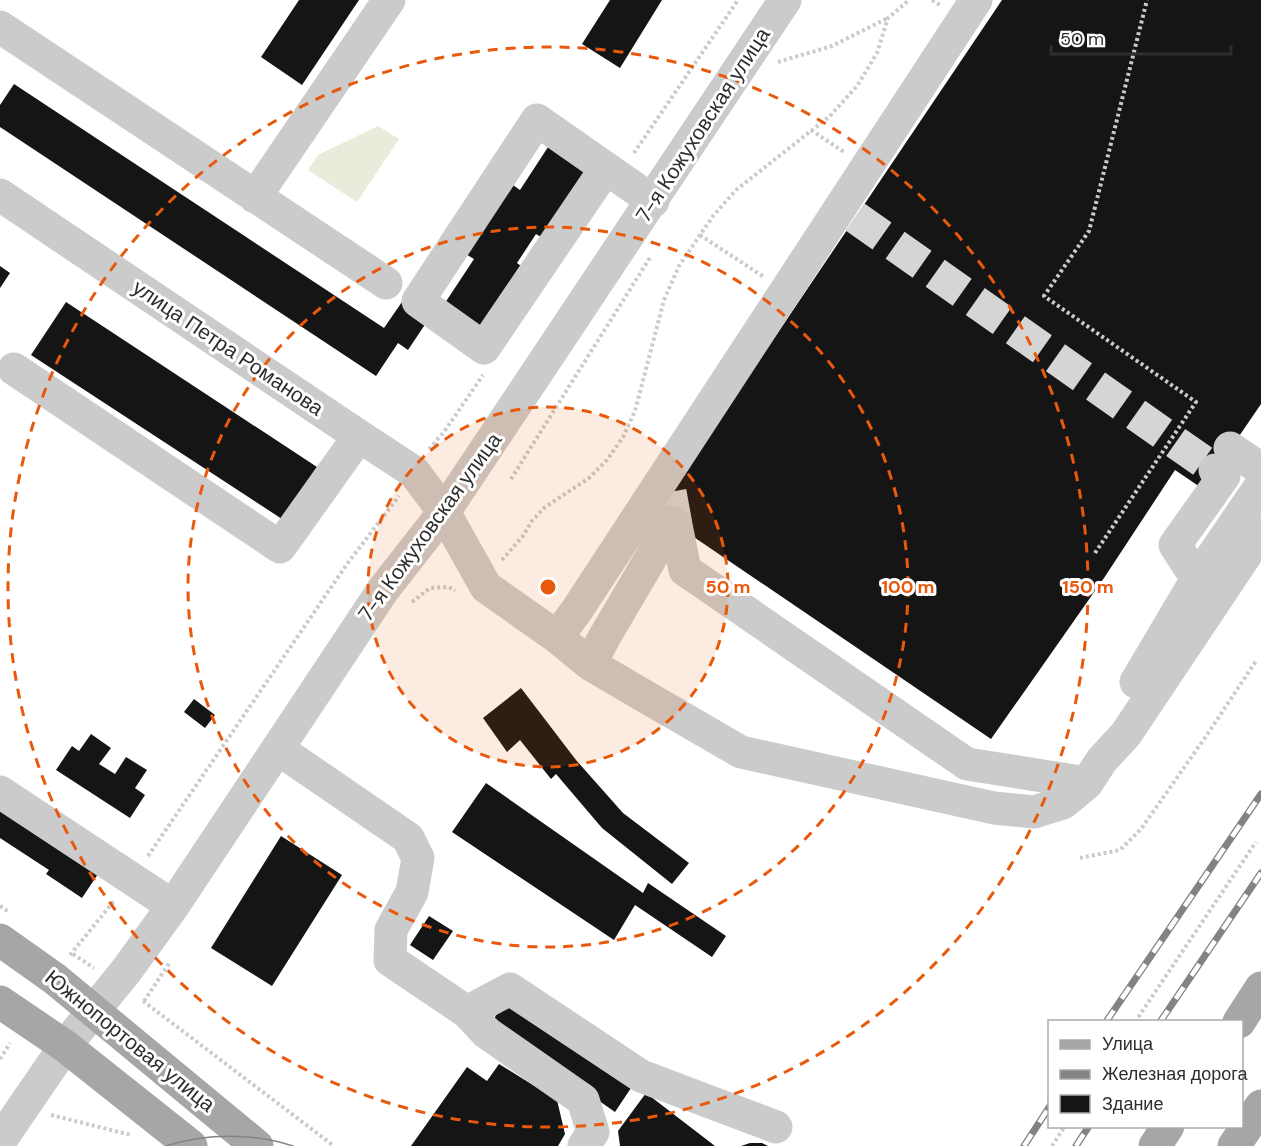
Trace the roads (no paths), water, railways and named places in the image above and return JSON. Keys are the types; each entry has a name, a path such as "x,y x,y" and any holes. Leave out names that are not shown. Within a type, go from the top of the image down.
{"main road":[{"name":"Южнопортовая улица","path":"0,940 55,979 257,1146"},
{"path":"1240,1020 1261,988"},
{"name":"Южнопортовая улица","path":"13,1010 65,1046 191,1146"},
{"path":"1234,1146 1261,1106"},
{"path":"1155,1146 1167,1128"}],"street":[{"path":"255,196 389,0"},
{"name":"7-я Кожуховская улица","path":"0,1141 65,1046 126,971 173,906 383,590 444,512 785,0"},
{"path":"597,650 671,503 976,0"},
{"path":"0,27 386,283"},
{"path":"606,168 484,348 418,301 537,120 606,168 653,201"},
{"name":"улица Петра Романова","path":"0,195 414,472 444,512 486,587 557,637 597,650 741,752 994,808 1034,812 1063,802 1126,734 1261,532"},
{"path":"14,369 280,547 359,436"},
{"path":"1197,579 1175,545 1224,476 1223,459 1261,469"},
{"path":"671,503 685,570 967,764 1094,771 1116,715 1197,579 1261,485"},
{"path":"557,637 577,610 671,503"},
{"path":"278,749 408,838 418,858 412,892 391,930 390,960 467,1012 488,1033 583,1100 592,1132 584,1146"},
{"path":"0,792 173,906"},
{"path":"467,1012 510,989 641,1076 776,1128"}],"tunnel":[{"path":"855,217 1215,470"},
{"path":"670,492 676,525"}],"tram line":[{"path":"166,1146 197,1139 229,1136 262,1139 293,1146"}],"railway":[{"path":"1107,1020 1261,794"},
{"path":"1161,1020 1261,873"},
{"path":"1024,1146 1048,1109"},
{"path":"1076,1146 1088,1128"}]}
